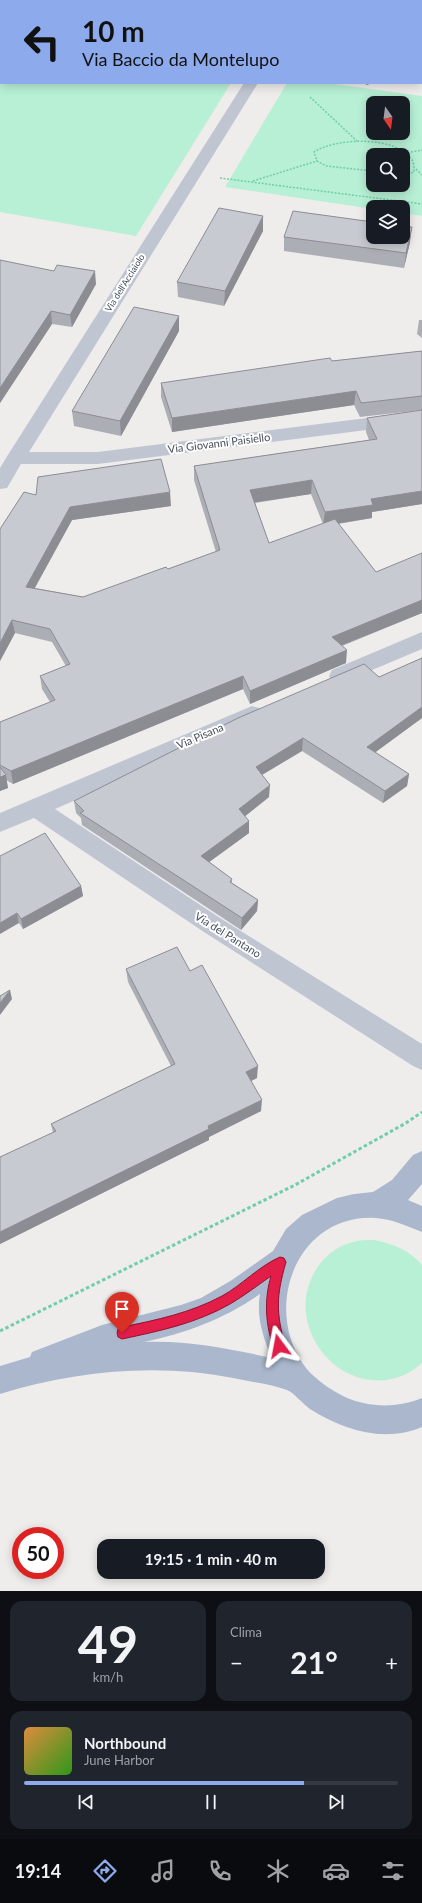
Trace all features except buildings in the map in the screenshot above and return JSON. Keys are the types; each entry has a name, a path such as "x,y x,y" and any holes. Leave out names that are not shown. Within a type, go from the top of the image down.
{"main road":[{"path":"376,1205 401,1189 422,1164"},
{"path":"422,1219 400,1209 376,1205 347,1208 320,1218 296,1237 280,1262 273,1289 272,1318 279,1346 296,1378 318,1398 350,1414 384,1420 422,1412"},
{"path":"10,1377 71,1348 122,1333 165,1324 200,1313 227,1299 280,1262"},
{"path":"10,1377 103,1359 170,1356 205,1360 296,1378"}],"street":[{"name":"Via dell'Acciaiolo","path":"0,483 250,84"},
{"name":"Via Giovanni Paisiello","path":"15,458 98,458 422,417"},
{"path":"321,684 422,640"},
{"name":"Via Pisana","path":"0,823 270,706"},
{"name":"Via del Pantano","path":"35,808 206,921 422,1058"}],"path":[{"path":"310,97 358,142"},
{"path":"366,170 326,166 317,161 314,152 317,149 329,145 358,142 388,144 402,148"},
{"path":"413,155 410,152 422,150"},
{"path":"250,182 317,161"},
{"path":"410,174 416,169 417,164"},
{"path":"416,169 422,175"},
{"path":"194,174 422,204"},
{"path":"0,1331 295,1185 406,1123 422,1112"}],"green space":[{"path":"0,84 230,84 136,236 0,212"},
{"path":"286,84 334,84 422,96 422,216 410,214 410,200 366,200 366,208 225,187"},
{"path":"374,1240 401,1248 412,1255 422,1265 422,1363 404,1375 381,1380 360,1378 341,1369 324,1355 313,1337 306,1317 306,1295 314,1273 321,1262 330,1253 341,1246 358,1241"}],"route":[{"path":"122,1333 165,1324 200,1313 227,1299 258,1279 280,1262 273,1289 272,1303 272,1318 279,1346"}]}
